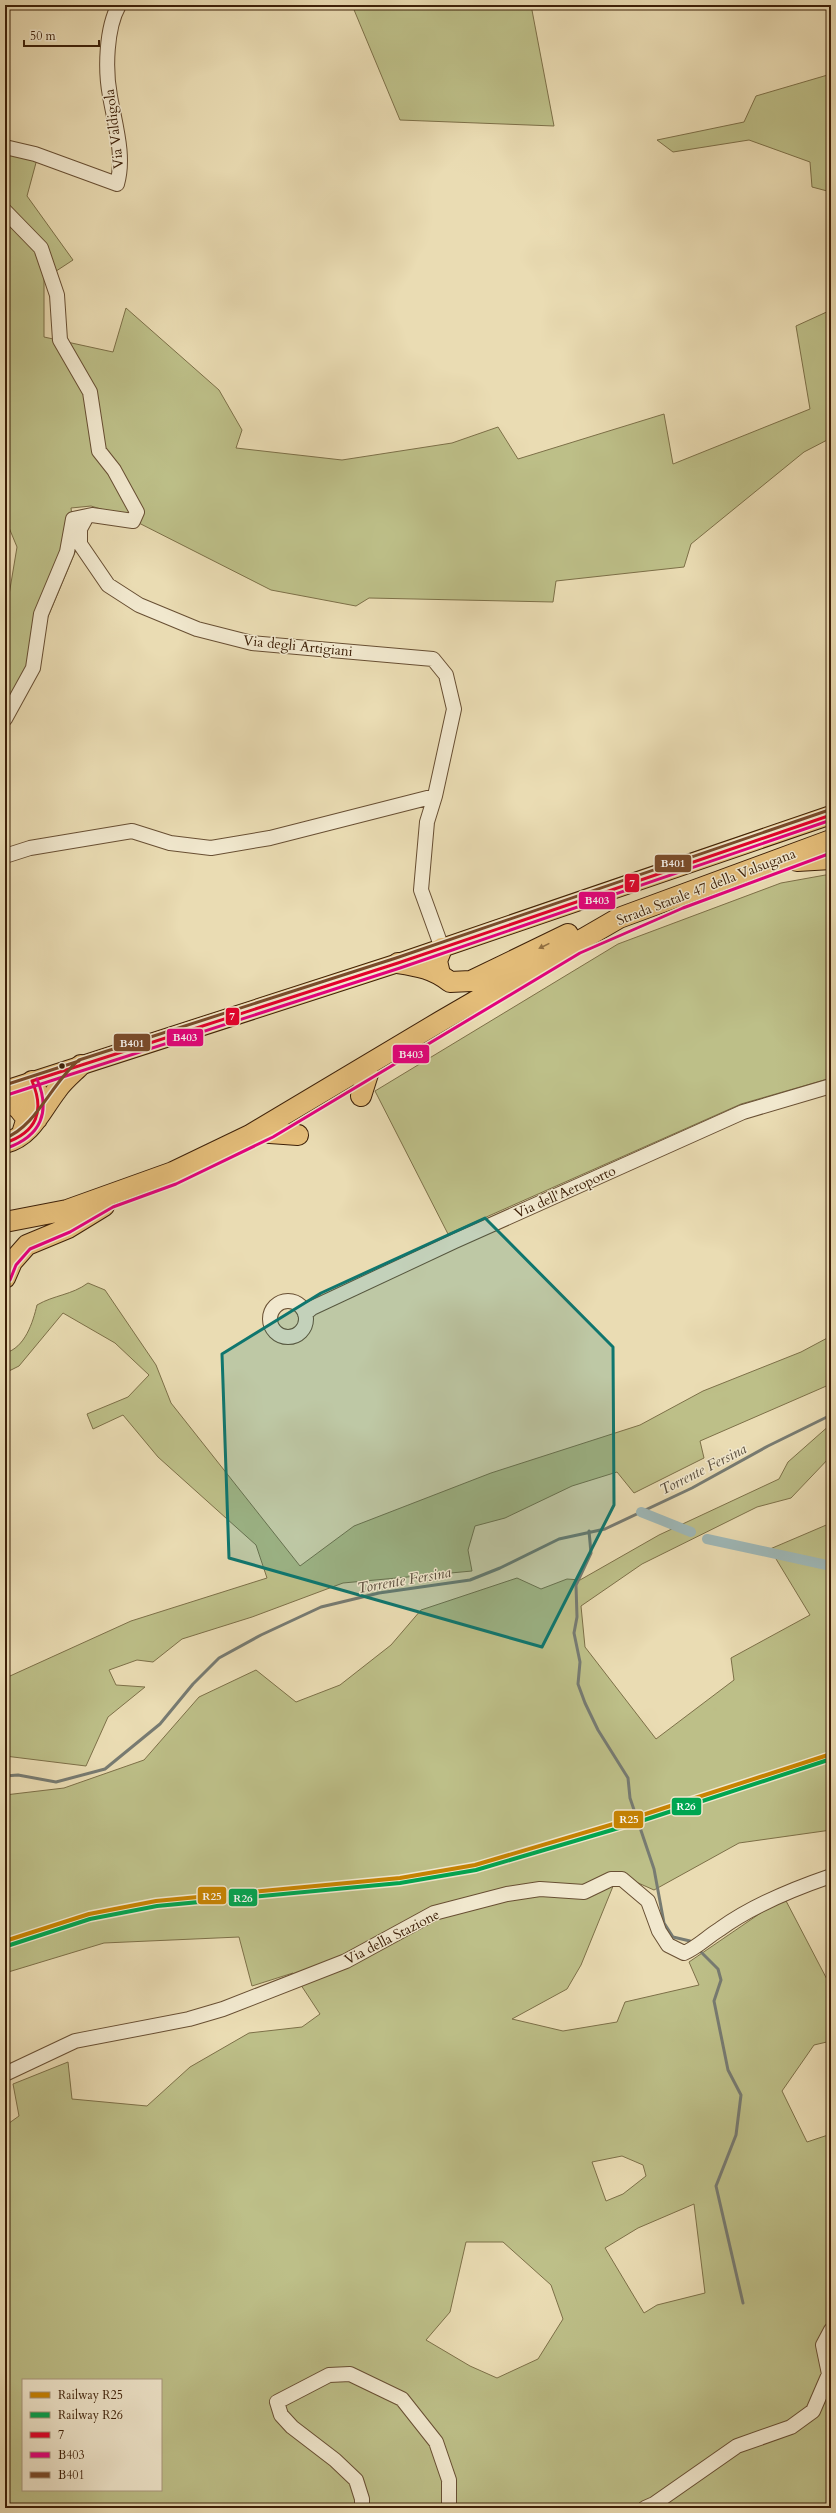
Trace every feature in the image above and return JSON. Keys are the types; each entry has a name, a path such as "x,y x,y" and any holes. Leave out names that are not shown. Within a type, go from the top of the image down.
{"highway":[{"name":"Strada Statale 47 della Valsugana","path":"5,1222 68,1210 109,1197 173,1172 250,1135 441,1021 620,918 831,840"},
{"name":"Strada Statale 47 della Valsugana","path":"5,1228 110,1202 174,1179 270,1133 578,949 681,903 831,848"},
{"path":"797,861 831,859"},
{"path":"398,963 424,967 440,974 450,982 471,981 566,935 620,918"},
{"path":"440,974 437,961 442,948"},
{"path":"22,1129 81,1065"},
{"path":"361,1096 368,1074"},
{"path":"22,1129 22,1105 25,1092 32,1081"},
{"path":"5,1101 18,1108 22,1129"},
{"path":"270,1133 298,1135"},
{"path":"5,1278 12,1262 27,1245 68,1228 110,1202"}],"main road":[{"path":"5,1090 398,963 831,815"}],"street":[{"name":"Via Valdigola","path":"5,147 35,154 117,184 122,169 109,93 109,38 113,15 119,5"},
{"path":"5,211 41,248 57,295 60,340 90,392 99,451 114,470 137,512 133,521 92,514 86,518 74,519 68,552 41,614 33,668 5,719"},
{"name":"Via degli Artigiani","path":"86,518 80,529 80,544 108,585 139,605 197,629 252,643 432,659 446,675 454,708 435,796 427,822 421,890 442,948"},
{"path":"5,856 30,848 132,831 170,843 211,848 270,838 435,796"},
{"name":"Via dell'Aeroporto","path":"305,1314 312,1308 454,1241 743,1112 831,1086"},
{"name":"Via della Stazione","path":"5,2074 75,2041 189,2019 223,2009 346,1961 434,1913 507,1894 540,1889 584,1892 611,1879 622,1879 648,1901 659,1931 668,1945 684,1953 696,1948 720,1928 787,1891 831,1876"},
{"path":"645,2508 654,2504 737,2446 791,2427 814,2410 829,2374 823,2345 831,2330"},
{"path":"362,2508 362,2499 356,2480 335,2460 292,2427 282,2416 277,2402 329,2375 350,2374 402,2399 436,2442 449,2480 449,2508"}],"highlighted area":[{"path":"485,1218 613,1347 614,1505 542,1647 229,1558 222,1354 321,1293"}],"green space":[{"path":"352,5 531,5 554,126 400,120"},
{"path":"831,74 831,192 812,187 810,162 749,140 673,152 657,140 744,122 756,96"},
{"path":"5,147 37,159 27,196 73,260 44,279 44,337 113,352 126,308 219,390 242,430 236,448 342,460 452,443 498,427 518,459 664,414 673,464 810,409 796,326 831,310 831,438 804,452 691,544 684,567 556,581 553,602 369,598 356,606 271,590 127,517 91,506 71,508 76,550 24,674 5,707 5,619 17,547 5,518"},
{"path":"831,874 831,1078 741,1104 448,1234 375,1091 618,944 781,883"},
{"path":"88,1283 105,1290 156,1365 171,1403 300,1566 354,1526 491,1473 640,1425 703,1391 801,1352 831,1336 831,1384 700,1441 704,1458 634,1493 617,1472 572,1486 505,1518 475,1526 468,1550 472,1571 343,1583 252,1617 182,1639 153,1662 137,1660 109,1670 116,1685 145,1687 108,1717 86,1766 5,1756 5,1680 10,1676 131,1621 267,1578 256,1545 158,1457 123,1415 93,1429 87,1414 128,1397 149,1375 115,1343 63,1313 19,1366 5,1373 5,1353 18,1346 27,1334 37,1305 76,1290"},
{"path":"831,1424 831,1456 791,1498 757,1507 642,1564 581,1606 585,1647 656,1739 734,1680 731,1658 810,1615 770,1549 831,1523 831,1830 739,1843 654,1890 618,1874 581,1965 567,1989 512,2019 563,2031 617,2022 625,2002 699,1985 689,1962 784,1897 831,1987 831,2041 814,2045 782,2091 807,2142 831,2134 831,2508 5,2508 5,2126 19,2116 13,2084 68,2062 72,2099 147,2106 190,2067 249,2033 302,2027 320,2014 293,1973 252,1986 239,1937 104,1943 5,1973 5,1795 64,1788 144,1760 199,1697 256,1670 296,1702 340,1685 391,1645 421,1610 517,1578 541,1589 567,1579 580,1580 659,1535 779,1479 788,1462","holes":["622,2156 643,2165 646,2176 623,2194 606,2201 592,2162","694,2204 705,2293 657,2305 644,2313 605,2248 638,2228","466,2242 503,2242 551,2285 563,2319 538,2359 497,2378 470,2366 426,2340 450,2312"]}],"waterway":[{"name":"Torrente Fersina","path":"5,1776 18,1775 56,1782 105,1769 160,1724 193,1684 219,1658 261,1635 321,1607 379,1593 470,1580 500,1568 559,1539 605,1529 692,1488 768,1446 831,1415"},
{"path":"641,1512 691,1532"},
{"path":"589,1531 591,1553 576,1585 577,1617 574,1633 580,1662 578,1684 598,1730 628,1778 630,1798 654,1869 664,1923 673,1937 690,1941 693,1944"},
{"path":"707,1539 831,1566"},
{"path":"699,1950 718,1969 721,1980 714,2001 728,2070 741,2095 736,2135 716,2186 743,2303"}],"rail line":[{"name":"R25","path":"5,1941 89,1914 156,1901 400,1878 475,1865 627,1820 831,1754"},
{"name":"R26","path":"7,1946 90,1919 157,1906 400,1883 476,1870 629,1825 831,1759"}],"transit line":[{"name":"B401","path":"5,1138 26,1124 69,1069 79,1060 396,958 829,810"},
{"name":"7","path":"32,1081 398,963 831,815"},
{"name":"B403","path":"7,1095 400,968 831,820"},
{"name":"B403","path":"10,1280 16,1265 30,1249 70,1232 113,1207 176,1184 273,1137 580,953 683,908 831,853"},
{"name":"B401","path":"5,1085 79,1061"},
{"name":"B403","path":"7,1148 28,1137 35,1130 40,1121 43,1112 43,1102 37,1079"},
{"name":"7","path":"5,1143 25,1133 35,1119 38,1111 38,1102 32,1081"}]}
